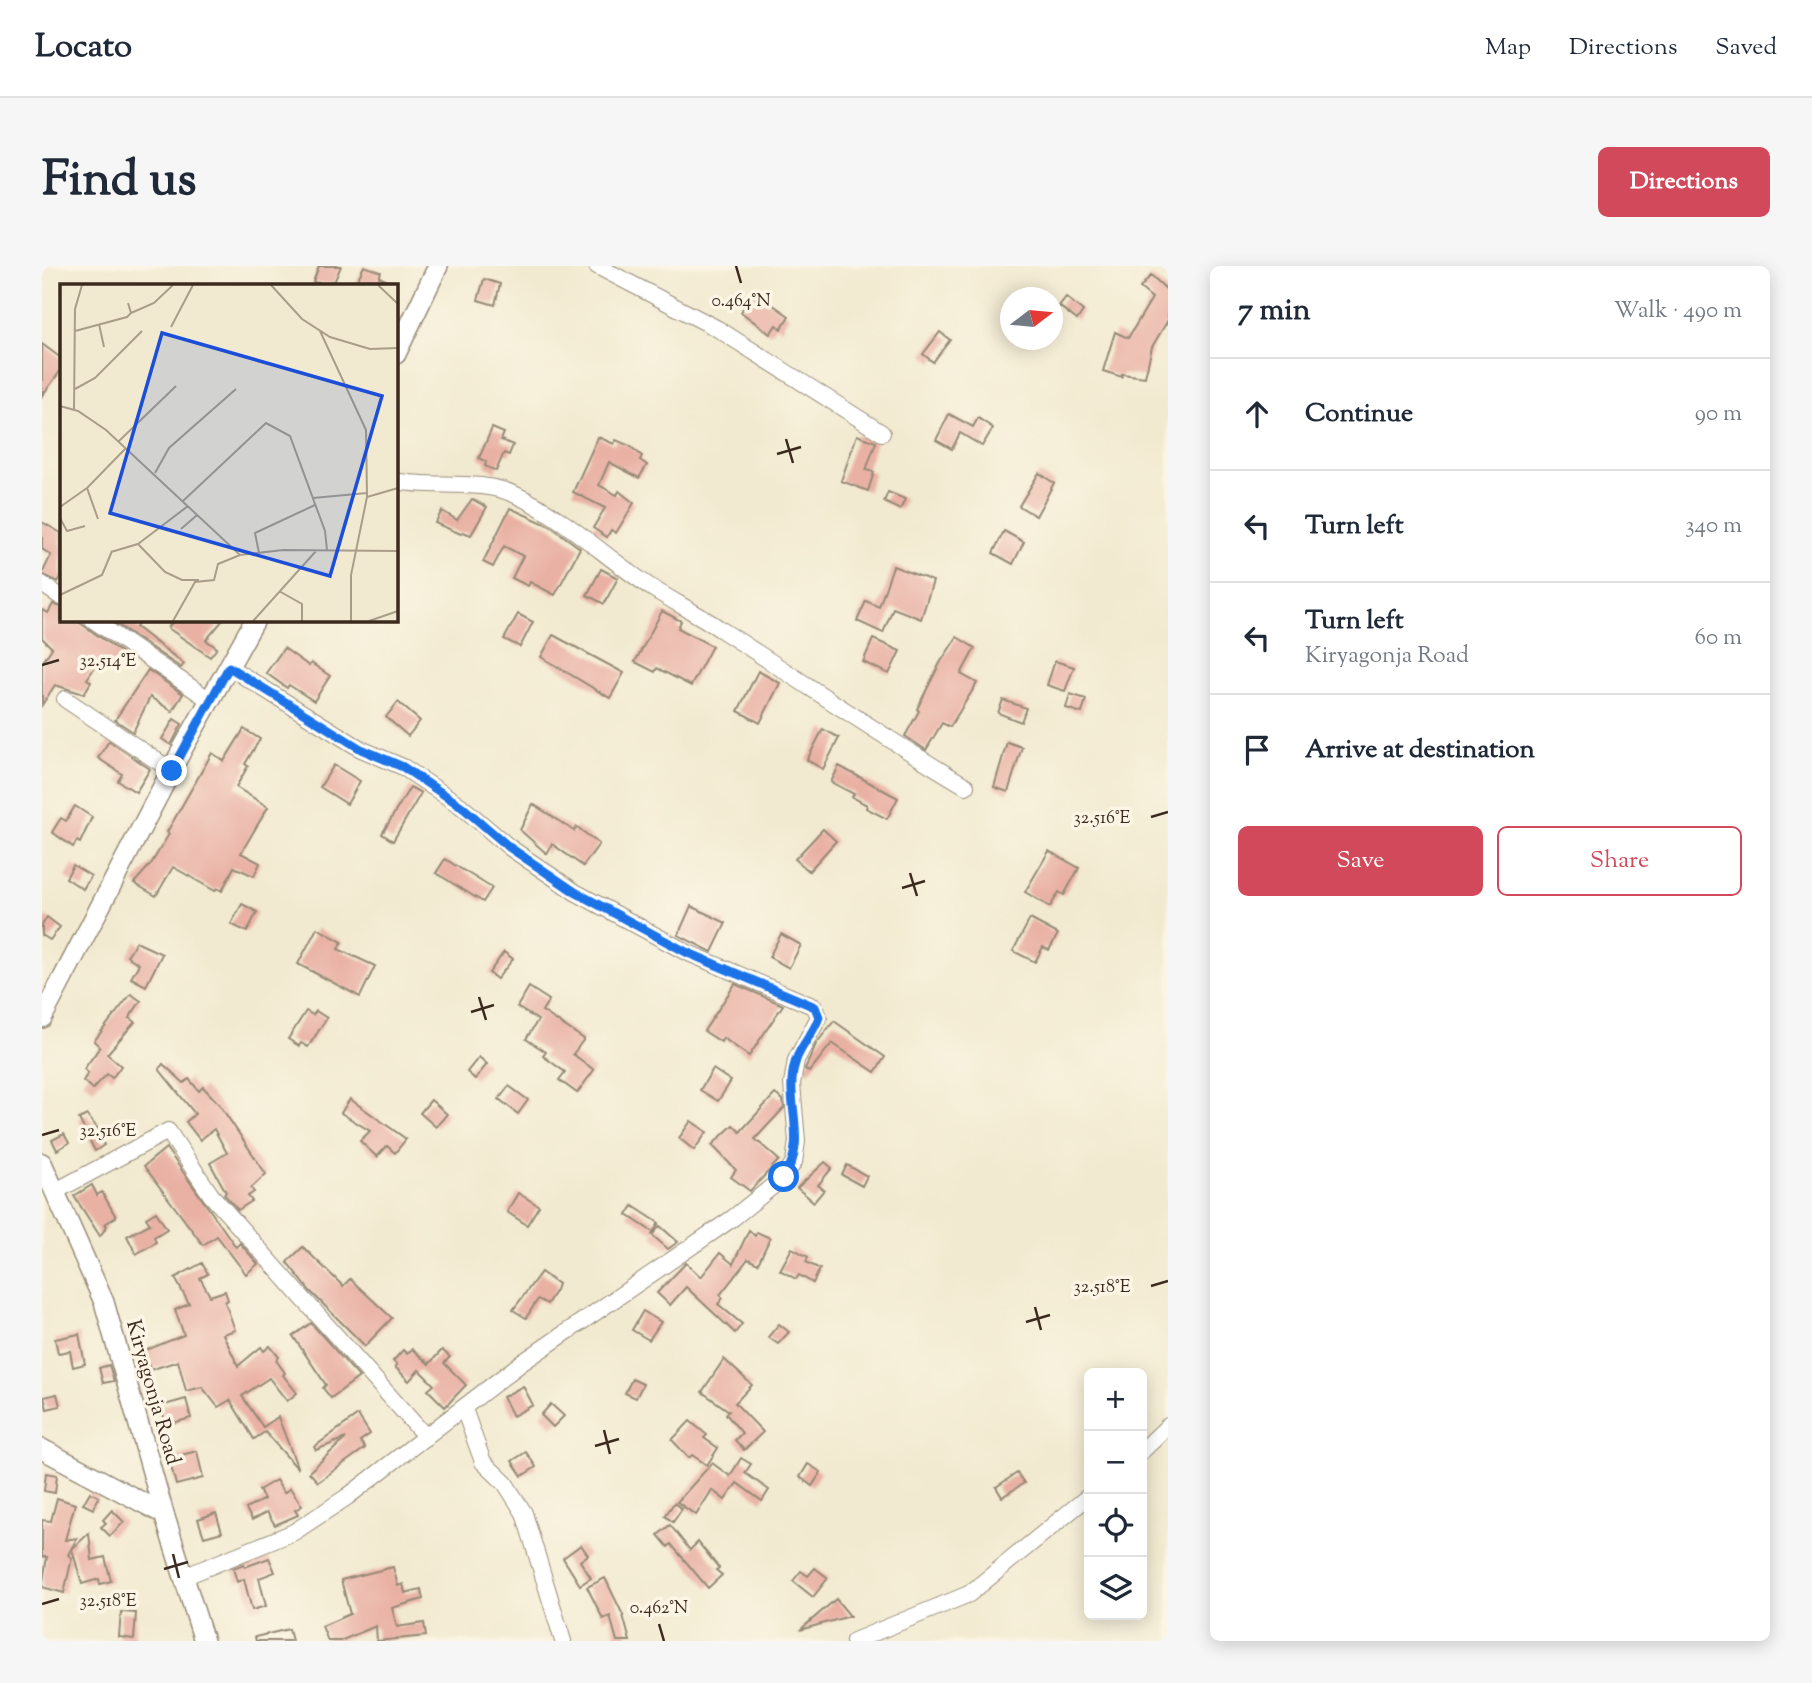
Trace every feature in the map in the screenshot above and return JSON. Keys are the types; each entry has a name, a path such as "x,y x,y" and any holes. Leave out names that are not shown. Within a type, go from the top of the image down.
{"street":[{"path":"397,352 438,266"},
{"path":"597,266 718,329 881,433"},
{"path":"397,481 421,486 490,488 514,494 545,511 611,561 671,601 719,628 888,741 966,786"},
{"path":"42,584 60,596"},
{"path":"94,621 211,701"},
{"path":"42,1018 254,621"},
{"path":"186,1576 294,1532 464,1409 520,1364 733,1218 784,1177 794,1162 797,1141 792,1084 796,1060 819,1017 815,1007 686,952 575,892 509,847 461,806 403,767 361,749 229,667"},
{"path":"65,699 172,771"},
{"path":"54,1192 168,1131 211,1195 426,1437"},
{"name":"Kiryagonja Road","path":"42,1163 104,1302 164,1514 186,1576 204,1641"},
{"path":"464,1409 482,1462 505,1483 524,1513 563,1641"},
{"path":"1147,1446 1168,1426"},
{"path":"42,1449 164,1514"},
{"path":"855,1641 969,1594 1084,1500"}],"building":[{"path":"319,266 341,266 333,284 313,282"},
{"path":"364,266 381,272 379,277 395,284 355,284"},
{"path":"1151,275 1168,291 1168,320 1152,347 1145,377 1122,374 1122,377 1103,371 1115,332 1128,338 1152,298 1140,288"},
{"path":"484,279 500,284 495,305 478,300"},
{"path":"753,291 789,316 781,329 776,325 770,334 741,312"},
{"path":"1066,297 1083,311 1077,320 1063,309"},
{"path":"940,332 950,340 933,362 923,354"},
{"path":"42,344 60,357 60,371 42,396"},
{"path":"949,414 973,427 978,418 993,428 982,446 960,433 952,449 936,440"},
{"path":"492,428 504,433 501,440 513,445 509,455 504,453 496,471 485,466 486,462 479,458"},
{"path":"857,435 876,442 866,470 874,472 868,491 841,481"},
{"path":"598,437 614,444 616,440 630,446 642,456 640,460 647,465 639,478 609,462 599,485 617,495 619,491 634,503 616,533 611,530 607,537 593,528 605,508 573,492"},
{"path":"1039,473 1054,483 1036,516 1019,506"},
{"path":"888,492 905,499 900,510 884,502"},
{"path":"472,499 487,507 471,535 463,532 461,534 435,523 442,511 457,520"},
{"path":"510,508 550,526 580,548 555,595 530,582 528,586 512,578 523,556 504,546 493,567 483,562"},
{"path":"42,522 60,532 58,582 42,574 51,555 42,549"},
{"path":"1004,531 1024,542 1013,564 993,553"},
{"path":"893,566 933,581 921,619 893,608 883,633 857,621 866,601 879,607"},
{"path":"601,569 618,578 604,604 587,595"},
{"path":"53,604 60,607 60,621 77,621 122,653 112,669 99,661 87,679 91,682 84,694 55,685 42,705 42,663 52,648 42,638 42,610 48,613"},
{"path":"662,611 681,621 678,628 712,646 691,686 657,668 655,672 635,662"},
{"path":"518,614 533,622 520,647 504,639"},
{"path":"112,621 140,621 136,627 184,664 181,668"},
{"path":"173,621 222,621 206,640 217,648 210,657 168,628"},
{"path":"553,635 624,673 610,698 541,657"},
{"path":"957,637 975,648 961,674 977,683 950,727 942,723 926,750 905,736 940,663"},
{"path":"873,639 900,651 889,674 863,662"},
{"path":"284,648 309,666 311,663 330,676 314,701 289,685 287,688 266,673"},
{"path":"1055,661 1074,667 1065,691 1047,685"},
{"path":"148,670 183,694 172,711 150,697 133,732 115,720"},
{"path":"758,671 780,683 760,723 738,711"},
{"path":"1070,694 1086,699 1082,713 1066,708"},
{"path":"1003,700 1026,708 1021,722 998,713"},
{"path":"398,702 420,721 408,736 386,717"},
{"path":"174,719 182,724 171,745 162,739"},
{"path":"244,729 260,739 245,764 248,766 236,787 268,807 241,853 260,863 254,876 234,867 222,891 217,888 215,891 173,867 156,896 134,883 151,864 169,834 167,832 212,753 224,761"},
{"path":"823,729 839,738 823,769 807,760"},
{"path":"109,741 150,769 136,792 118,781 122,774 98,758"},
{"path":"1007,742 1022,747 1008,792 994,787"},
{"path":"334,765 360,781 347,804 320,787"},
{"path":"839,766 898,798 887,819 866,808 867,805 852,797 854,794 831,782"},
{"path":"410,787 421,793 393,841 382,834"},
{"path":"533,804 574,831 577,827 599,844 583,866 552,844 547,854 520,830"},
{"path":"75,806 92,817 80,843 77,841 73,847 52,832 61,818 66,821"},
{"path":"823,829 836,841 809,871 795,859"},
{"path":"1049,851 1079,868 1064,895 1059,892 1050,907 1025,892"},
{"path":"445,859 492,888 483,902 436,873"},
{"path":"73,865 91,876 83,889 66,878"},
{"path":"242,904 257,912 247,932 231,924"},
{"path":"691,906 726,923 712,952 678,935"},
{"path":"47,917 60,927 50,940 42,935 42,925"},
{"path":"1030,919 1058,934 1049,950 1043,947 1035,962 1013,951"},
{"path":"317,928 342,942 338,949 375,966 360,997 298,964"},
{"path":"781,934 801,945 789,968 769,957"},
{"path":"136,942 162,954 146,986 131,978 139,964 127,956"},
{"path":"504,952 513,959 497,979 489,973"},
{"path":"735,984 783,1005 749,1056 723,1038 721,1042 704,1031"},
{"path":"529,987 549,1000 542,1011 584,1039 573,1054 594,1070 577,1093 559,1080 565,1072 543,1056 546,1052 526,1039 538,1020 517,1007"},
{"path":"131,994 141,1001 129,1018 135,1022 107,1054 121,1066 112,1078 107,1074 93,1089 83,1081 88,1073 84,1069 100,1047 94,1041"},
{"path":"306,1011 313,1015 316,1011 327,1018 308,1047 301,1043 299,1046 288,1039"},
{"path":"834,1021 885,1057 875,1072 832,1043 809,1072 805,1069 816,1044"},
{"path":"479,1057 487,1064 475,1079 467,1072"},
{"path":"163,1064 184,1083 189,1079 199,1091 203,1087 219,1104 266,1174 251,1188 254,1192 248,1196 252,1201 238,1210 224,1194 226,1192 210,1163 227,1153 214,1129 200,1140 186,1122 195,1114 159,1069"},
{"path":"713,1069 731,1081 718,1101 700,1090"},
{"path":"509,1086 528,1100 518,1114 499,1099"},
{"path":"775,1094 783,1100 784,1108 755,1139 779,1160 750,1191 731,1177 736,1170 712,1145 733,1125 740,1132"},
{"path":"350,1099 406,1139 395,1153 387,1146 377,1157 360,1141 370,1131 341,1113"},
{"path":"431,1100 447,1114 436,1127 420,1113"},
{"path":"87,1115 103,1135 100,1137 104,1145 95,1151 79,1119"},
{"path":"691,1121 707,1132 694,1150 679,1138"},
{"path":"64,1134 69,1143 57,1150 52,1140"},
{"path":"166,1148 236,1247 240,1243 258,1264 246,1274 217,1236 203,1245 144,1166"},
{"path":"825,1162 832,1168 818,1185 824,1190 814,1202 797,1188"},
{"path":"847,1165 867,1176 862,1186 842,1175"},
{"path":"92,1185 97,1195 102,1192 116,1217 105,1224 107,1226 100,1236 74,1196"},
{"path":"518,1193 539,1206 527,1225 507,1212"},
{"path":"633,1206 659,1223 653,1232 627,1215"},
{"path":"156,1212 167,1229 154,1237 156,1242 136,1254 127,1236 150,1224 146,1218"},
{"path":"660,1226 678,1242 668,1249 652,1235"},
{"path":"749,1230 755,1236 757,1232 770,1238 758,1264 748,1259 720,1295 723,1298 718,1304 742,1324 735,1333 686,1287 670,1305 657,1293 686,1263 701,1277 720,1253 733,1264"},
{"path":"303,1247 343,1286 350,1279 392,1318 365,1346 310,1291 287,1262"},
{"path":"792,1248 808,1257 806,1262 820,1269 813,1283 799,1275 796,1279 780,1270"},
{"path":"202,1263 208,1274 200,1278 210,1296 225,1291 228,1300 225,1302 235,1330 223,1334 238,1366 261,1347 264,1351 270,1346 279,1357 276,1360 285,1373 283,1375 297,1393 287,1401 269,1378 242,1396 263,1427 278,1417 298,1469 265,1432 254,1439 230,1400 218,1407 202,1387 186,1391 178,1361 150,1370 144,1351 184,1335 175,1310 189,1304 175,1278"},
{"path":"541,1272 558,1284 547,1304 538,1299 526,1318 513,1310"},
{"path":"643,1311 661,1322 649,1340 632,1330"},
{"path":"311,1323 359,1377 331,1398 323,1388 326,1385 293,1336"},
{"path":"779,1324 789,1332 778,1344 768,1337"},
{"path":"79,1334 85,1364 73,1367 70,1351 58,1353 55,1339"},
{"path":"412,1349 429,1364 442,1350 450,1357 444,1363 466,1385 445,1407 428,1390 434,1385 419,1370 409,1381 395,1367 397,1365 393,1361 403,1350 407,1354"},
{"path":"724,1359 752,1385 735,1403 763,1432 744,1450 735,1440 742,1433 726,1414 729,1411 702,1392"},
{"path":"109,1365 114,1381 103,1383 99,1368"},
{"path":"632,1379 643,1384 636,1398 625,1393"},
{"path":"523,1386 533,1405 513,1416 503,1397"},
{"path":"57,1394 60,1406 47,1409 44,1397"},
{"path":"186,1399 191,1418 166,1425 161,1406"},
{"path":"551,1404 564,1416 553,1427 541,1415"},
{"path":"358,1415 370,1434 360,1441 365,1448 318,1482 309,1472 346,1438 316,1450 314,1447"},
{"path":"690,1421 707,1435 704,1438 718,1448 707,1465 692,1455 689,1458 672,1440"},
{"path":"197,1451 203,1478 176,1485 169,1458"},
{"path":"526,1452 536,1467 522,1476 512,1461"},
{"path":"741,1458 751,1464 745,1473 769,1490 762,1501 737,1483 725,1500 712,1490 696,1515 677,1502 712,1463 730,1476"},
{"path":"808,1464 821,1472 812,1486 800,1477"},
{"path":"46,1473 57,1475 55,1493 44,1491"},
{"path":"1017,1473 1024,1483 1002,1497 996,1487"},
{"path":"276,1480 284,1493 290,1488 302,1506 295,1510 298,1515 275,1525 267,1512 252,1520 246,1509 264,1499 259,1490"},
{"path":"90,1492 99,1497 93,1509 83,1504"},
{"path":"57,1498 75,1504 65,1540 77,1538 68,1555 72,1558 64,1593 42,1587 47,1557 42,1557 42,1520 51,1521"},
{"path":"674,1503 682,1509 673,1522 665,1516"},
{"path":"112,1510 124,1522 110,1536 101,1527 106,1523 103,1520"},
{"path":"216,1513 222,1532 204,1537 198,1519"},
{"path":"670,1525 690,1550 698,1542 719,1568 716,1570 722,1575 708,1588 671,1544 668,1547 658,1535"},
{"path":"89,1533 92,1560 105,1557 111,1581 100,1584 99,1579 82,1584 72,1549"},
{"path":"581,1545 588,1555 580,1561 591,1578 580,1585 563,1558"},
{"path":"269,1558 275,1572 259,1578 266,1606 252,1610 244,1579 237,1582 233,1568 244,1564 245,1567"},
{"path":"393,1567 398,1586 403,1584 405,1593 421,1589 423,1599 392,1608 397,1627 424,1623 426,1636 377,1641 376,1626 340,1641 328,1641 322,1626 350,1614 341,1580"},
{"path":"815,1568 828,1578 813,1597 793,1581 801,1571 808,1576"},
{"path":"605,1578 623,1615 630,1641 617,1641 610,1616 603,1619 587,1587"},
{"path":"836,1599 850,1616 800,1630"},
{"path":"121,1612 136,1613 134,1639 119,1637"},
{"path":"289,1629 292,1641 256,1641 255,1637"}],"route":[{"path":"172,771 229,667 361,749 403,767 461,806 489,832 530,863 575,892 686,952 815,1007 819,1017 816,1027 796,1060 792,1084 797,1141 794,1162 784,1177"}]}
